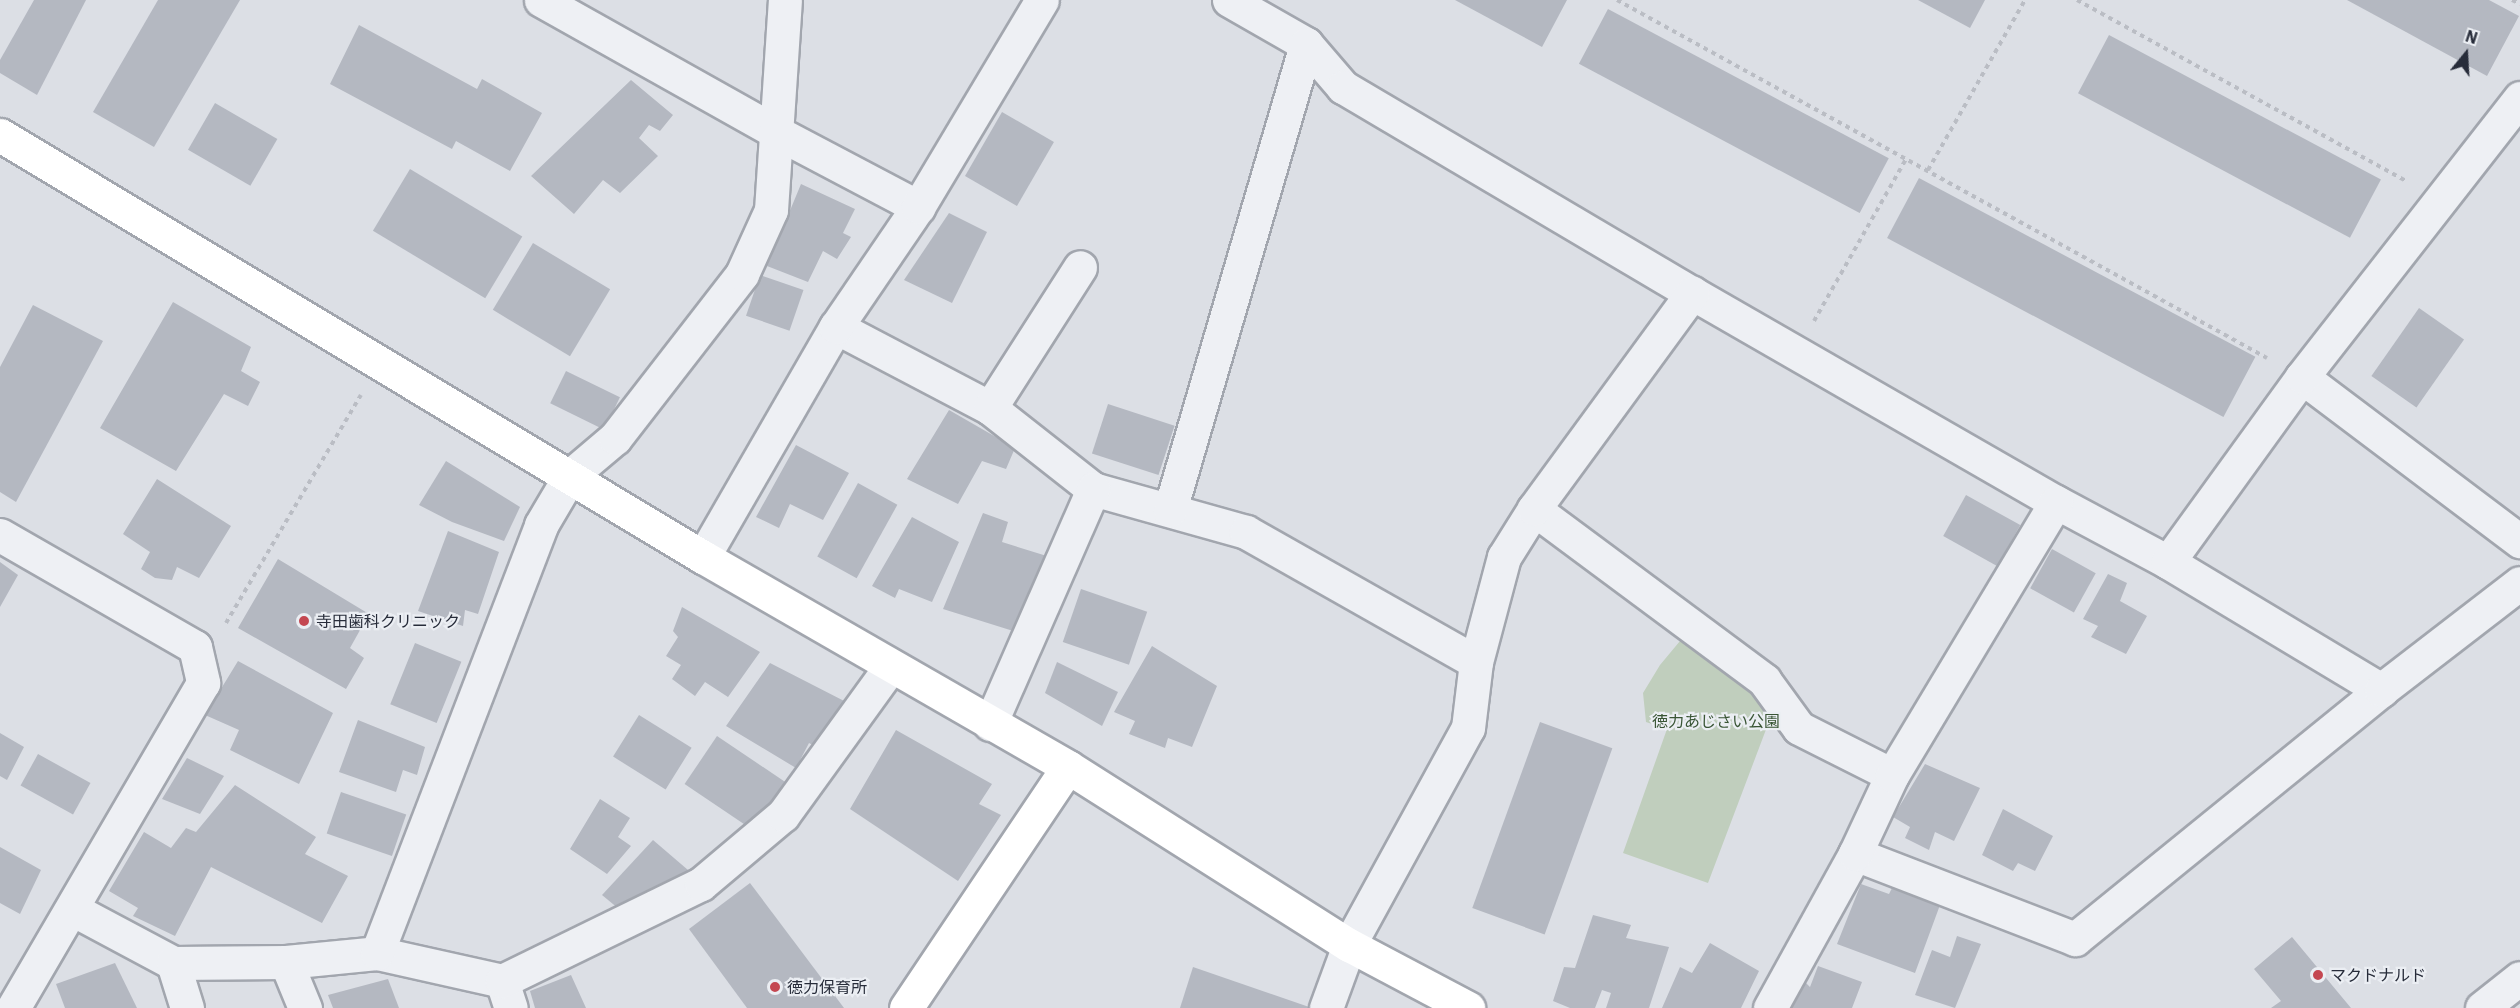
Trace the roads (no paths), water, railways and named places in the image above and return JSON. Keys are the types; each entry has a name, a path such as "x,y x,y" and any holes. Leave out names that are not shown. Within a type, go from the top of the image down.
{"street":[{"path":"541,0 776,132 918,207"},
{"path":"377,953 541,525 570,476 615,438 742,274 771,210 785,0"},
{"path":"703,557 836,327 918,207 1042,0"},
{"path":"1229,0 1306,44 1343,87 1692,293 2056,502 2168,562 2381,690"},
{"path":"1170,510 1306,44"},
{"path":"2168,562 2302,377 2520,98"},
{"path":"0,135 703,557 1068,767 1349,945 1468,1008"},
{"path":"990,408 1080,267"},
{"path":"1326,1008 1349,945 1468,728 1476,662 1504,557 1534,509 1692,293"},
{"path":"836,327 990,408 1093,489 1246,532 1476,662"},
{"path":"2302,377 2520,542"},
{"path":"990,724 1093,489"},
{"path":"1770,1008 1855,854 1892,775 2056,502"},
{"path":"1534,509 1764,680 1799,728 1892,775"},
{"path":"0,535 195,647 203,683 13,1008"},
{"path":"1855,854 2075,939 2381,690 2520,583"},
{"path":"72,909 173,963 286,962 377,953 507,995 701,884 783,815 891,666"},
{"path":"906,1008 1068,767"},
{"path":"286,962 305,1008"},
{"path":"173,963 187,1008"},
{"path":"2482,1008 2520,978"}],"place":[{"name":"寺田歯科クリニック","path":"304,621"},
{"name":"マクドナルド","path":"2318,975"},
{"name":"徳力保育所","path":"775,987"}],"park label":[{"name":"徳力あじさい公園","path":"1716,721"}]}
